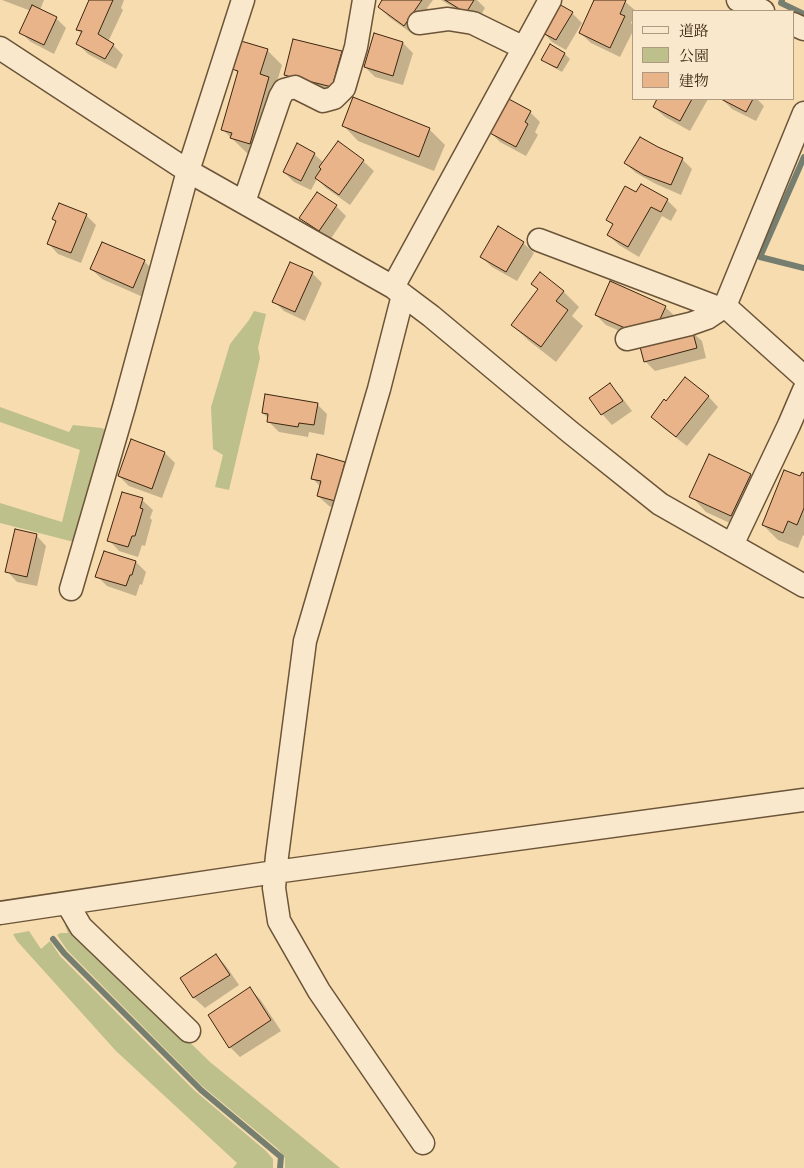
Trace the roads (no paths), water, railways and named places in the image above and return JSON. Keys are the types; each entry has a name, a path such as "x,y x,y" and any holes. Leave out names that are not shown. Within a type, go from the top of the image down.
{"street":[{"path":"71,589 124,407 188,171 243,0"},
{"path":"244,202 284,90 295,87 323,101 334,98 344,88 356,47 364,0"},
{"path":"423,1142 318,991 278,921 274,888 275,872 305,641 379,389 398,291 550,0"},
{"path":"738,0 761,10"},
{"path":"419,23 448,19 473,23 524,48"},
{"path":"0,48 188,171 398,291 660,504 804,586"},
{"path":"627,339 690,324 707,318 725,306 804,113"},
{"path":"539,240 716,307 725,306 804,377"},
{"path":"732,545 797,428 804,390"},
{"path":"0,912 275,872 804,800"},
{"path":"68,902 80,927 189,1031"}],"waterway":[{"path":"782,0 781,3 804,14"},
{"path":"804,157 760,257 804,268"},
{"path":"53,939 64,953 201,1090 281,1157 280,1168"}]}
